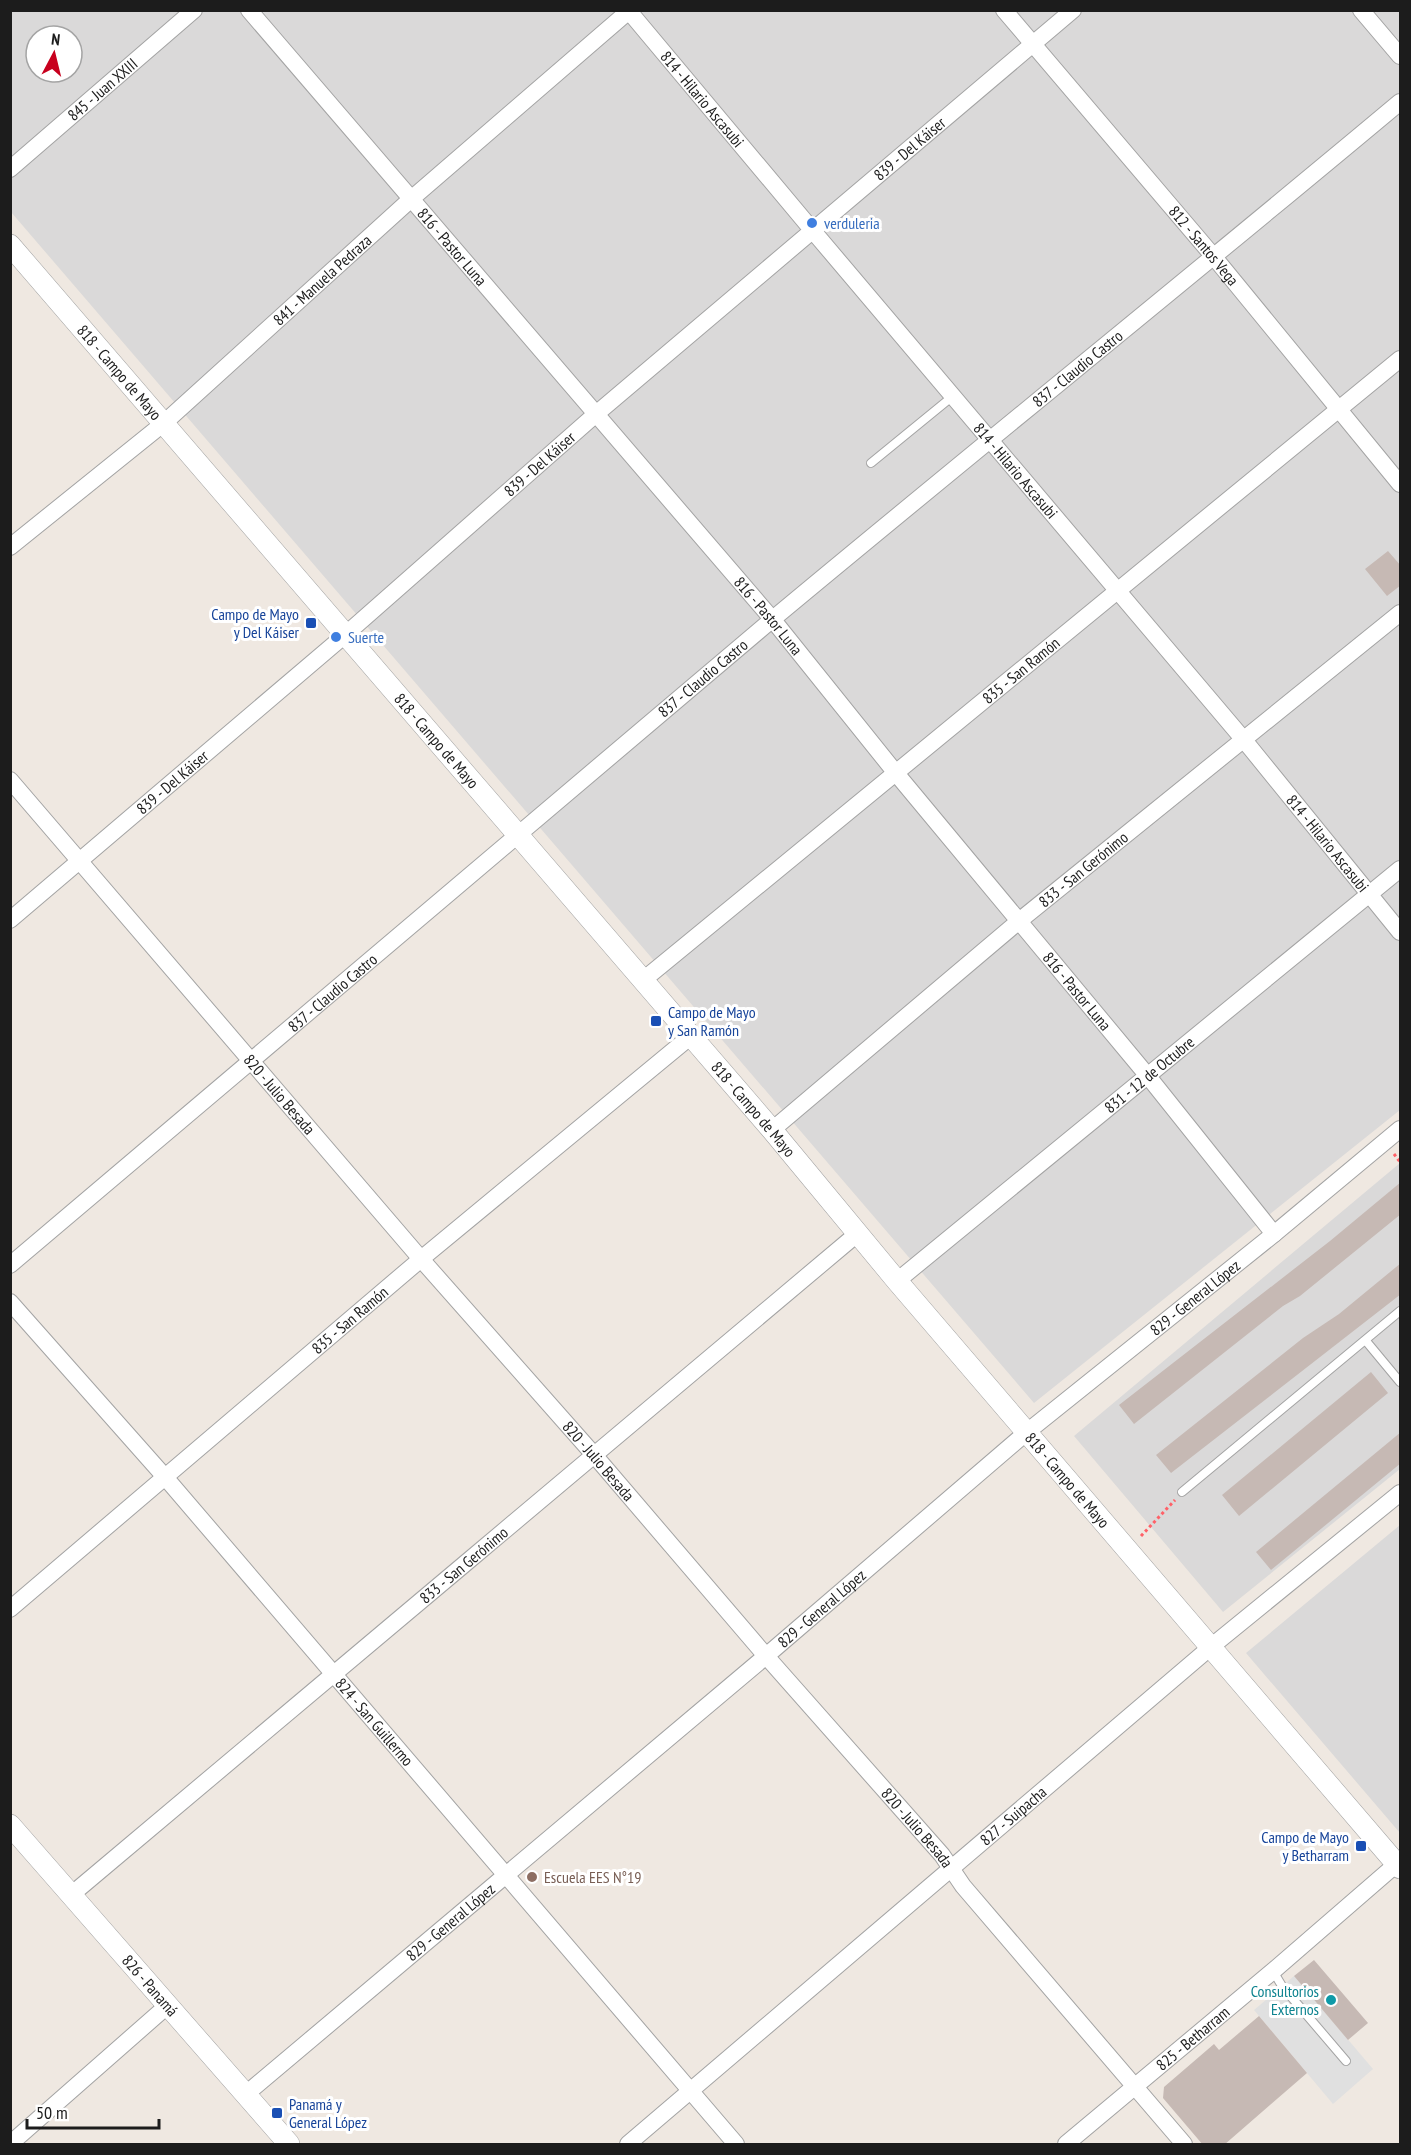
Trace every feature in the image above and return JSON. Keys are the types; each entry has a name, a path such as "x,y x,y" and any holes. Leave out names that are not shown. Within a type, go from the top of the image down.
{"street":[{"name":"845 - Juan XXIII","path":"10,169 194,10"},
{"name":"816 - Pastor Luna","path":"249,10 772,620 894,772 1147,1075 1274,1234"},
{"name":"812 - Santos Vega","path":"1004,10 1214,257 1401,484"},
{"name":"839 - Del Káiser","path":"10,920 345,635 596,414 1073,10"},
{"path":"1361,10 1401,56"},
{"name":"841 - Manuela Pedraza","path":"10,547 164,423 410,200 629,11"},
{"name":"814 - Hilario Ascasubi","path":"629,11 1245,740 1401,932"},
{"name":"837 - Claudio Castro","path":"10,1264 252,1063 517,834 772,620 1401,102"},
{"name":"818 - Campo de Mayo","path":"10,245 772,1130 897,1281 1399,1864"},
{"name":"835 - San Ramón","path":"642,981 894,772 1401,359"},
{"name":"833 - San Gerónimo","path":"772,1130 1019,921 1401,613"},
{"name":"820 - Julio Besada","path":"10,780 766,1656 942,1855 963,1886 1184,2145"},
{"name":"831 - 12 de Octubre","path":"897,1281 1401,869"},
{"name":"835 - San Ramón","path":"10,1609 422,1259 691,1036"},
{"name":"829 - General López","path":"246,2094 766,1656 1027,1432 1401,1129"},
{"name":"833 - San Gerónimo","path":"71,1895 332,1673 595,1456 857,1234"},
{"name":"824 - San Guillermo","path":"10,1302 165,1478 736,2145"},
{"name":"827 - Suipacha","path":"628,2145 1212,1647 1401,1493"},
{"name":"826 - Panamá","path":"13,1834 71,1895 289,2145"},
{"name":"825 - Betharram","path":"1066,2145 1399,1864"},
{"path":"10,2144 167,2006"}],"lane":[{"path":"871,463 953,396"},
{"path":"1182,1492 1401,1311"},
{"path":"1366,1341 1401,1382"},
{"path":"1273,1971 1282,1986 1346,2061"}],"path":[{"path":"1128,1550 1182,1492"}],"shaded area":[{"path":"10,11 1400,11 1400,1110 1034,1403 11,212"},
{"path":"1400,1163 1400,1469 1223,1612 1074,1436"},
{"path":"1400,1525 1400,1833 1246,1653"},
{"path":"1294,1976 1373,2069 1333,2104 1254,2010"}],"building":[{"path":"1388,551 1401,566 1401,585 1387,596 1365,569"},
{"path":"1401,1182 1401,1214 1300,1296 1283,1306 1134,1424 1119,1405 1330,1241"},
{"path":"1401,1263 1401,1294 1171,1473 1156,1455 1303,1338 1339,1314"},
{"path":"1371,1372 1388,1393 1239,1516 1222,1495"},
{"path":"1401,1432 1401,1463 1271,1570 1256,1552"},
{"name":"Consultorios Externos","path":"1314,1960 1368,2023 1348,2040 1294,1976"},
{"path":"1259,2016 1307,2073 1224,2145 1203,2145 1163,2098 1164,2087 1214,2044 1219,2050"}],"place":[{"name":"verduleria","path":"812,223"},
{"name":"Campo de Mayo y Del Káiser","path":"311,623"},
{"name":"Suerte","path":"336,637"},
{"name":"Campo de Mayo y San Ramón","path":"656,1021"},
{"name":"Campo de Mayo y Betharram","path":"1361,1846"},
{"name":"Escuela EES N°19","path":"532,1877"},
{"name":"Consultorios Externos","path":"1331,2000"},
{"name":"Panamá y General López","path":"277,2113"}]}
